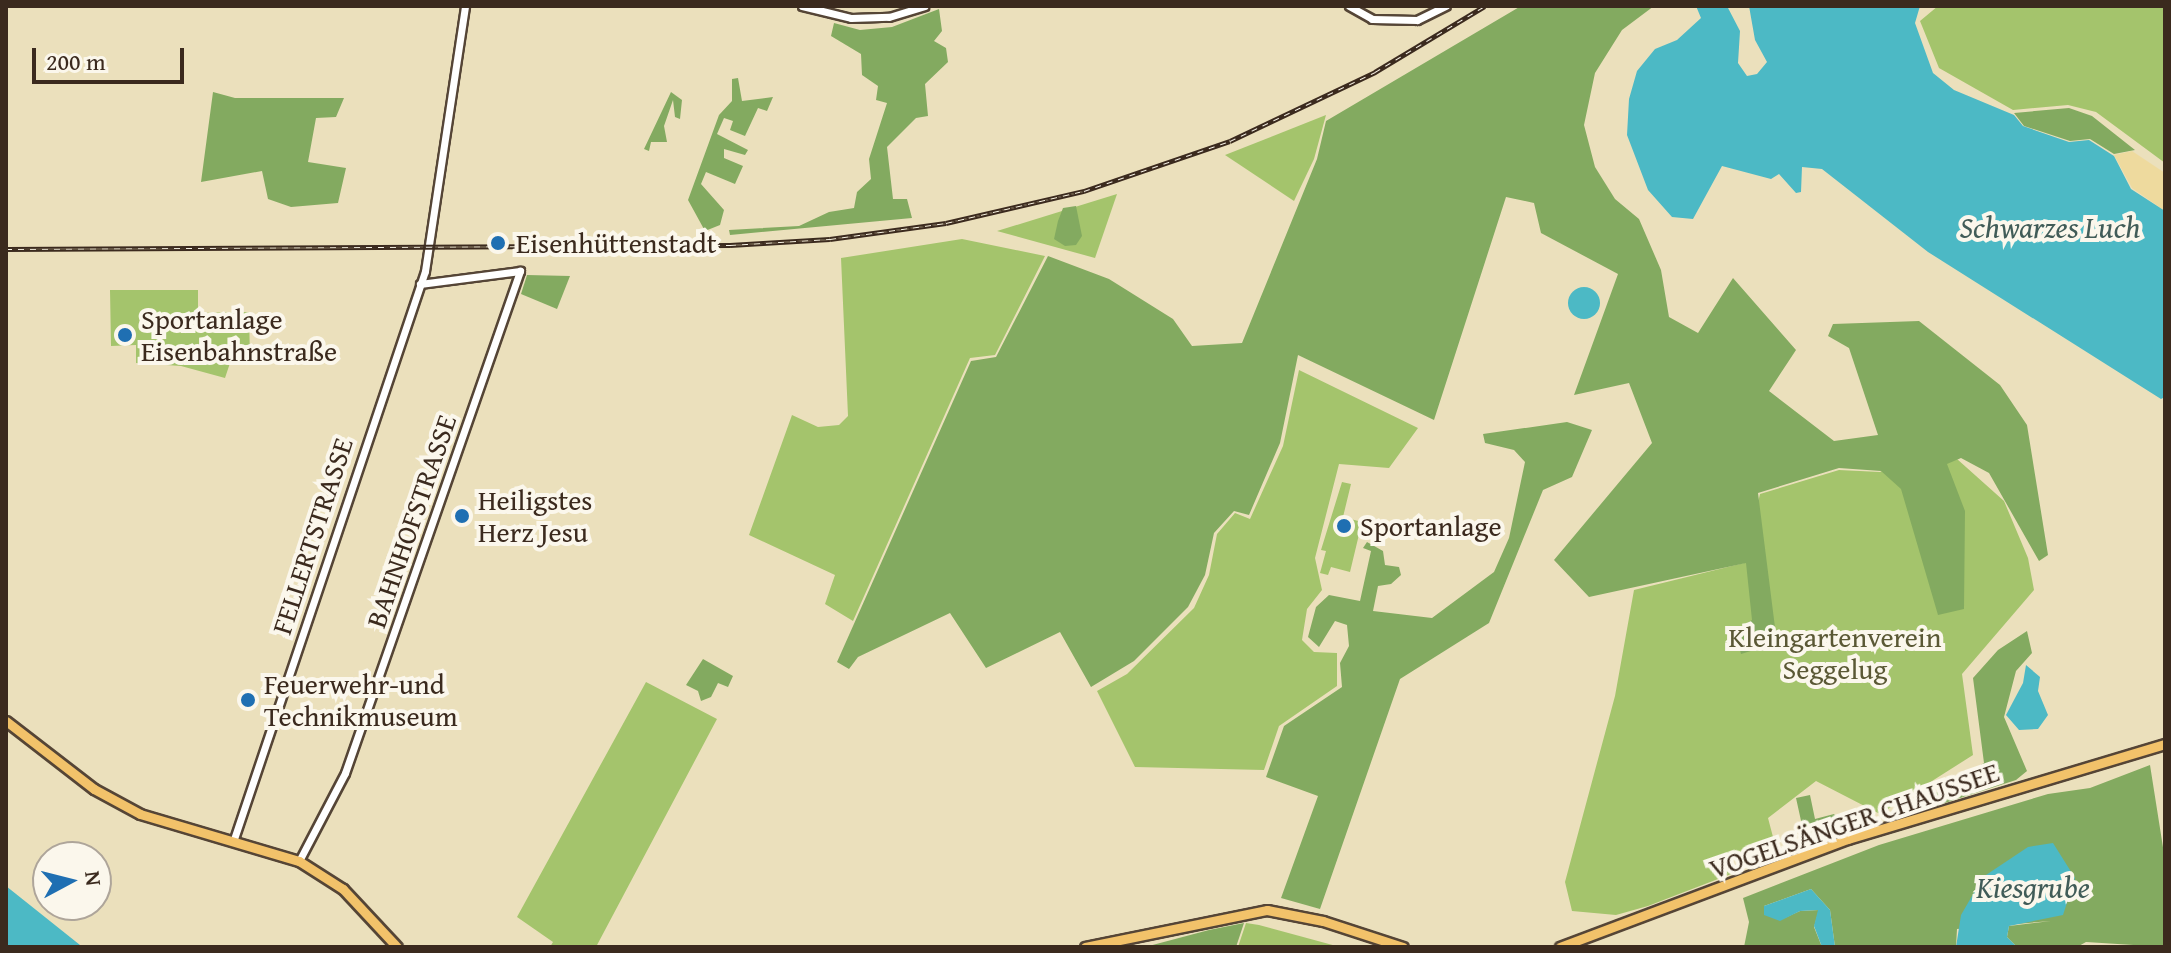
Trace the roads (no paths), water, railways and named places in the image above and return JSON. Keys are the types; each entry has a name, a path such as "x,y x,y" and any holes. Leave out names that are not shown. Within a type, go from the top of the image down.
{"main road":[{"path":"6,721 117,803 299,861 343,889 397,947"},
{"name":"VOGELSÄNGER CHAUSSEE","path":"1560,947 1872,831 2165,744"},
{"path":"1085,947 1267,910 1310,917 1403,947"}],"street":[{"name":"FELLERTSTRASSE","path":"234,839 425,271 465,6"},
{"path":"802,6 851,18 889,17 924,6"},
{"path":"1349,6 1372,19 1417,20 1446,6"},
{"path":"425,271 435,281"},
{"name":"BAHNHOFSTRASSE","path":"299,861 345,773 520,271 420,284"}],"water":[{"name":"Schwarzes Luch","path":"1696,6 1727,6 1740,31 1738,63 1747,76 1757,74 1767,62 1755,40 1749,6 1920,6 1915,23 1933,73 1954,90 2014,115 2023,126 2069,142 2089,140 2114,156 2131,189 2165,211 2165,397 2161,399 1928,252 1822,169 1802,167 1801,192 1796,193 1779,174 1771,179 1722,166 1693,219 1672,217 1648,190 1627,135 1629,99 1637,71 1655,49 1677,40 1701,18"},
{"path":"1584,287 1595,292 1600,303 1595,314 1584,319 1573,314 1568,303 1573,292"},
{"path":"2026,665 2040,677 2038,691 2048,715 2038,729 2019,730 2006,715 2023,683"},
{"name":"Kiesgrube","path":"2053,843 2075,878 2063,915 2009,926 2007,937 2017,947 1956,947 1961,915 1983,877 2028,847"},
{"path":"6,886 32,907 32,921 50,921 80,945 89,947 6,947"},
{"path":"1811,889 1830,910 1835,947 1822,947 1814,926 1818,910 1800,911 1780,921 1764,915 1764,906"}],"railway":[{"path":"6,249 730,245 830,239 946,223 1084,191 1230,141 1375,72 1485,6"}],"place":[{"name":"Eisenhüttenstadt","path":"498,243"},
{"name":"Sportanlage Eisenbahnstraße","path":"125,335"},
{"name":"Heiligstes Herz Jesu","path":"462,516"},
{"name":"Sportanlage","path":"1344,526"},
{"name":"Feuerwehr-und Technikmuseum","path":"248,700"}],"park label":[{"name":"Kleingartenverein Seggelug","path":"1835,653"}]}
